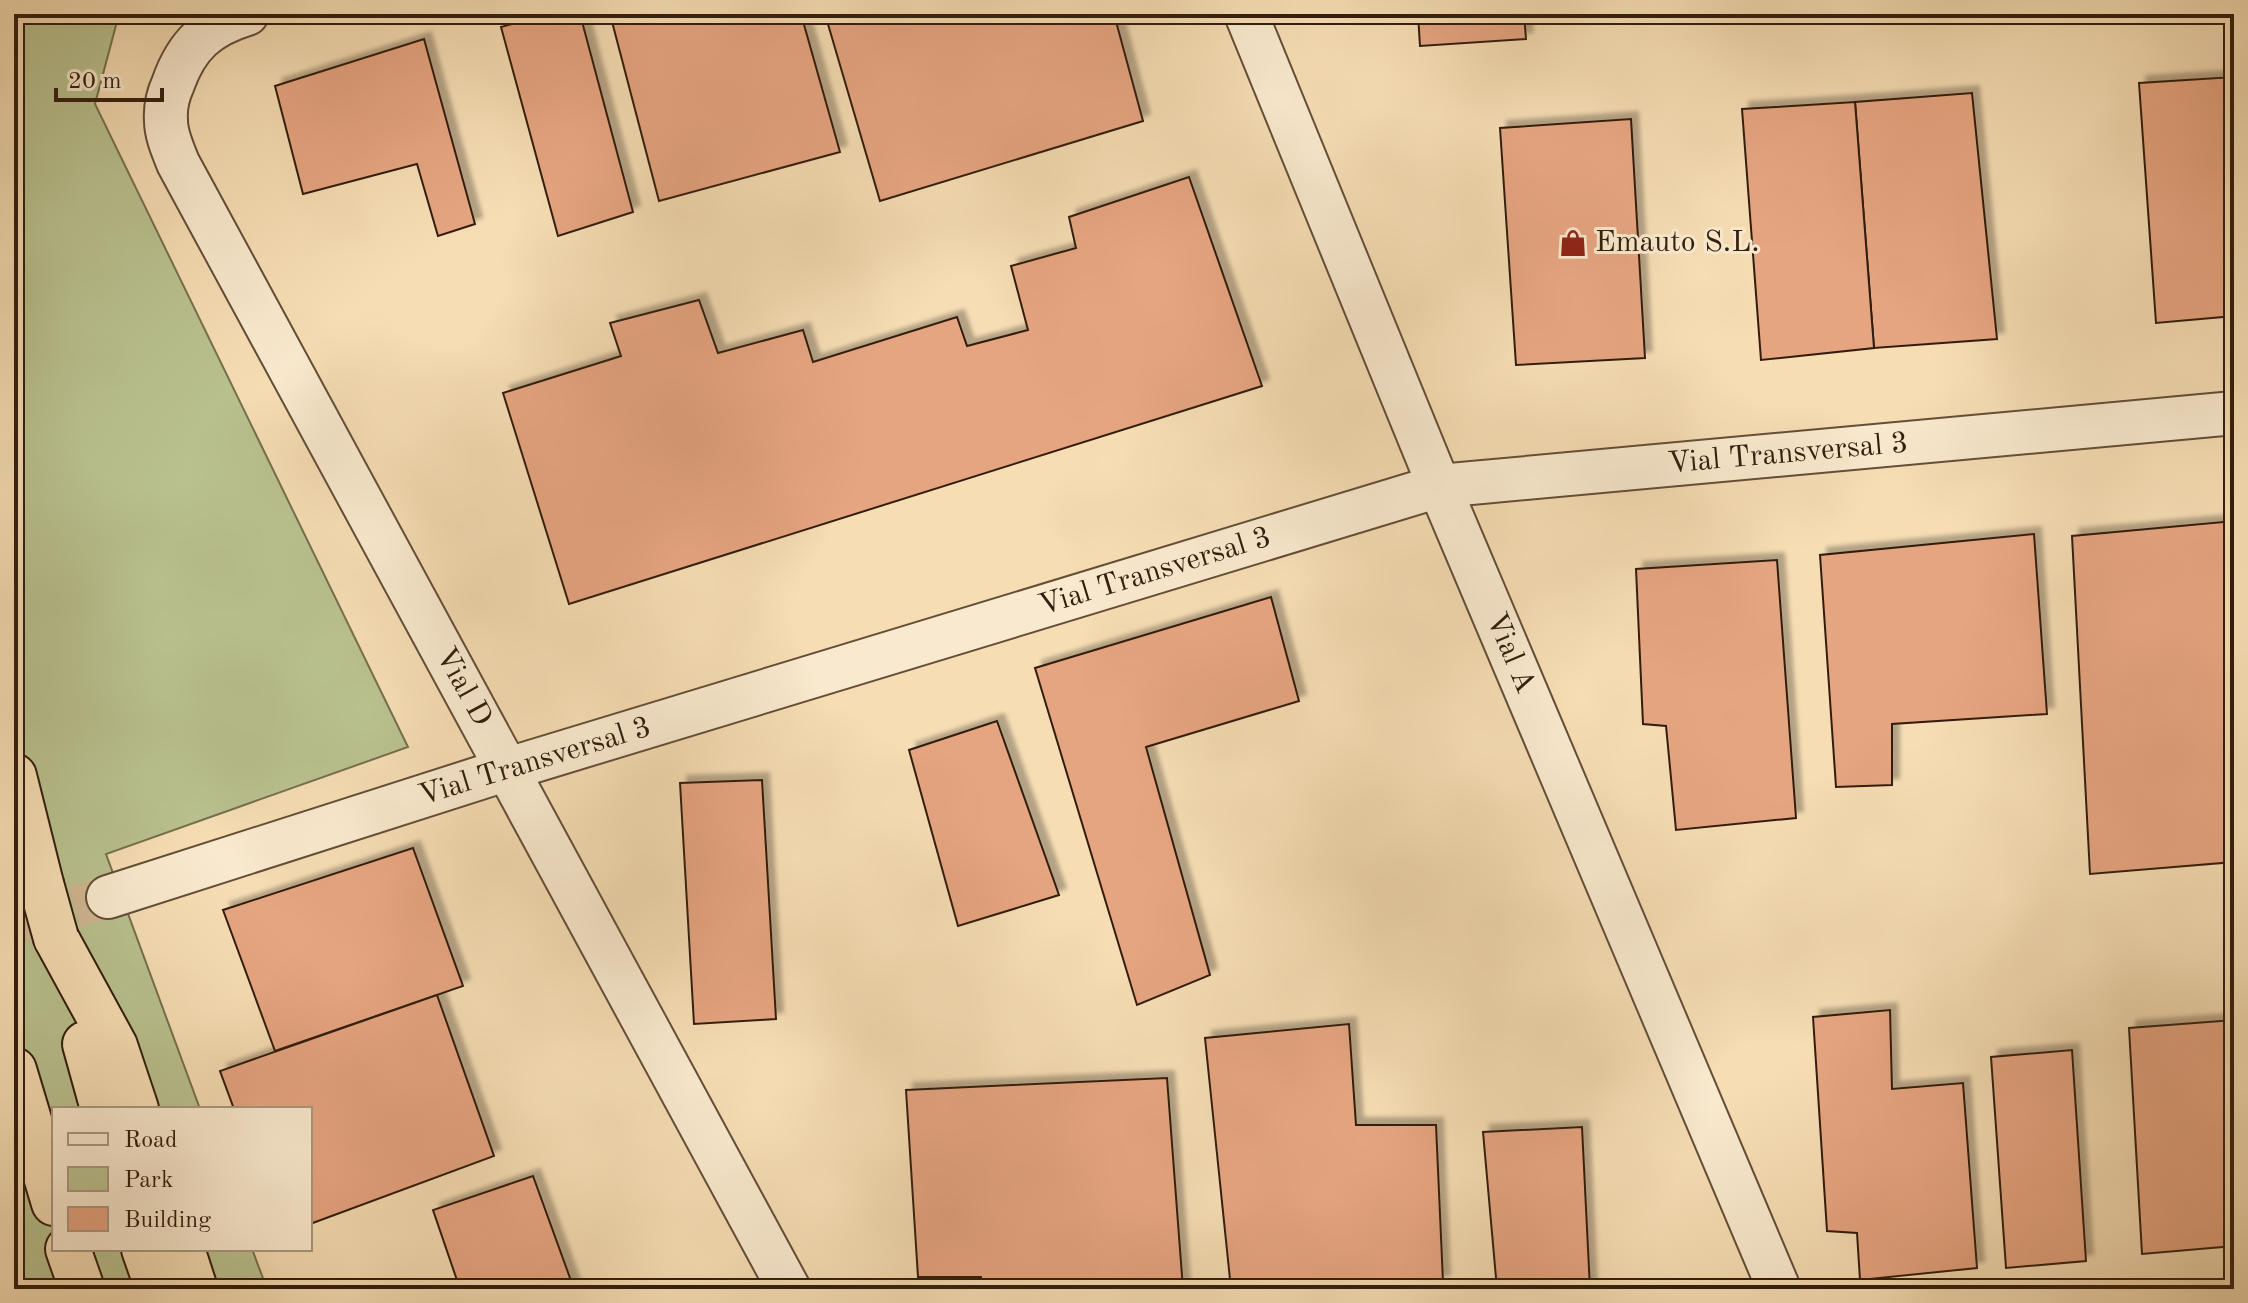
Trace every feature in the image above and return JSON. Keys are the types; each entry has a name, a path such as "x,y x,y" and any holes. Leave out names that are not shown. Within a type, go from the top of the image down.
{"highway":[{"path":"14,776 102,1107"},
{"path":"56,938 115,1046 135,1107"},
{"path":"14,1070 52,1196"},
{"path":"69,1251 82,1289"},
{"path":"145,1251 158,1289"},
{"path":"183,1251 195,1289"}],"street":[{"name":"Vial D","path":"247,14 226,20 203,35 186,54 174,79 167,99 165,121 178,163 789,1289"},
{"name":"Vial A","path":"1246,14 1439,486 1779,1289"},
{"name":"Vial Transversal 3","path":"108,897 508,769 1439,486 2234,413"}],"green space":[{"path":"14,14 119,14 95,104 408,747 106,854 199,1107 52,1107 52,1251 253,1251 267,1289 14,1289"}],"building":[{"path":"548,14 580,14 633,212 558,236 501,27"},
{"path":"610,14 801,14 840,152 659,201"},
{"path":"825,14 1114,14 1143,121 880,201"},
{"path":"1418,14 1524,14 1526,39 1420,46"},
{"path":"424,39 475,224 438,236 417,164 303,194 275,86"},
{"path":"2234,77 2234,316 2156,323 2139,83"},
{"path":"1972,93 1997,339 1874,348 1855,102"},
{"path":"1855,102 1874,348 1761,360 1742,109"},
{"name":"Emauto S.L.","path":"1631,119 1645,358 1516,365 1500,128"},
{"path":"1189,177 1262,386 569,604 503,393 621,356 610,323 699,300 718,353 803,330 813,362 957,317 967,346 1028,330 1011,266 1076,248 1069,217"},
{"path":"2234,521 2234,862 2090,874 2072,536"},
{"path":"2034,534 2047,714 1892,724 1892,785 1836,787 1820,555"},
{"path":"1777,560 1796,818 1676,830 1666,726 1643,724 1636,569"},
{"path":"1271,597 1299,701 1146,747 1210,975 1137,1005 1035,668"},
{"path":"997,721 1059,895 958,926 909,750"},
{"path":"762,780 776,1019 694,1024 680,783"},
{"path":"413,848 463,986 275,1051 223,910"},
{"path":"437,995 494,1156 312,1223 312,1107 233,1107 220,1071"},
{"path":"1890,1010 1892,1089 1963,1083 1977,1268 1860,1280 1857,1233 1827,1231 1813,1017"},
{"path":"2234,1020 2234,1246 2142,1254 2129,1028"},
{"path":"1349,1024 1356,1125 1436,1125 1443,1282 1231,1289 1205,1038"},
{"path":"2072,1050 2086,1261 2006,1268 1991,1057"},
{"path":"1167,1078 1183,1289 982,1289 981,1277 918,1277 906,1090"},
{"path":"1582,1127 1590,1289 1497,1289 1483,1132"},
{"path":"533,1176 574,1289 460,1289 433,1210"}],"tunnel":[{"path":"14,924 108,897"}],"place":[{"name":"Emauto S.L.","path":"1573,243"}]}
